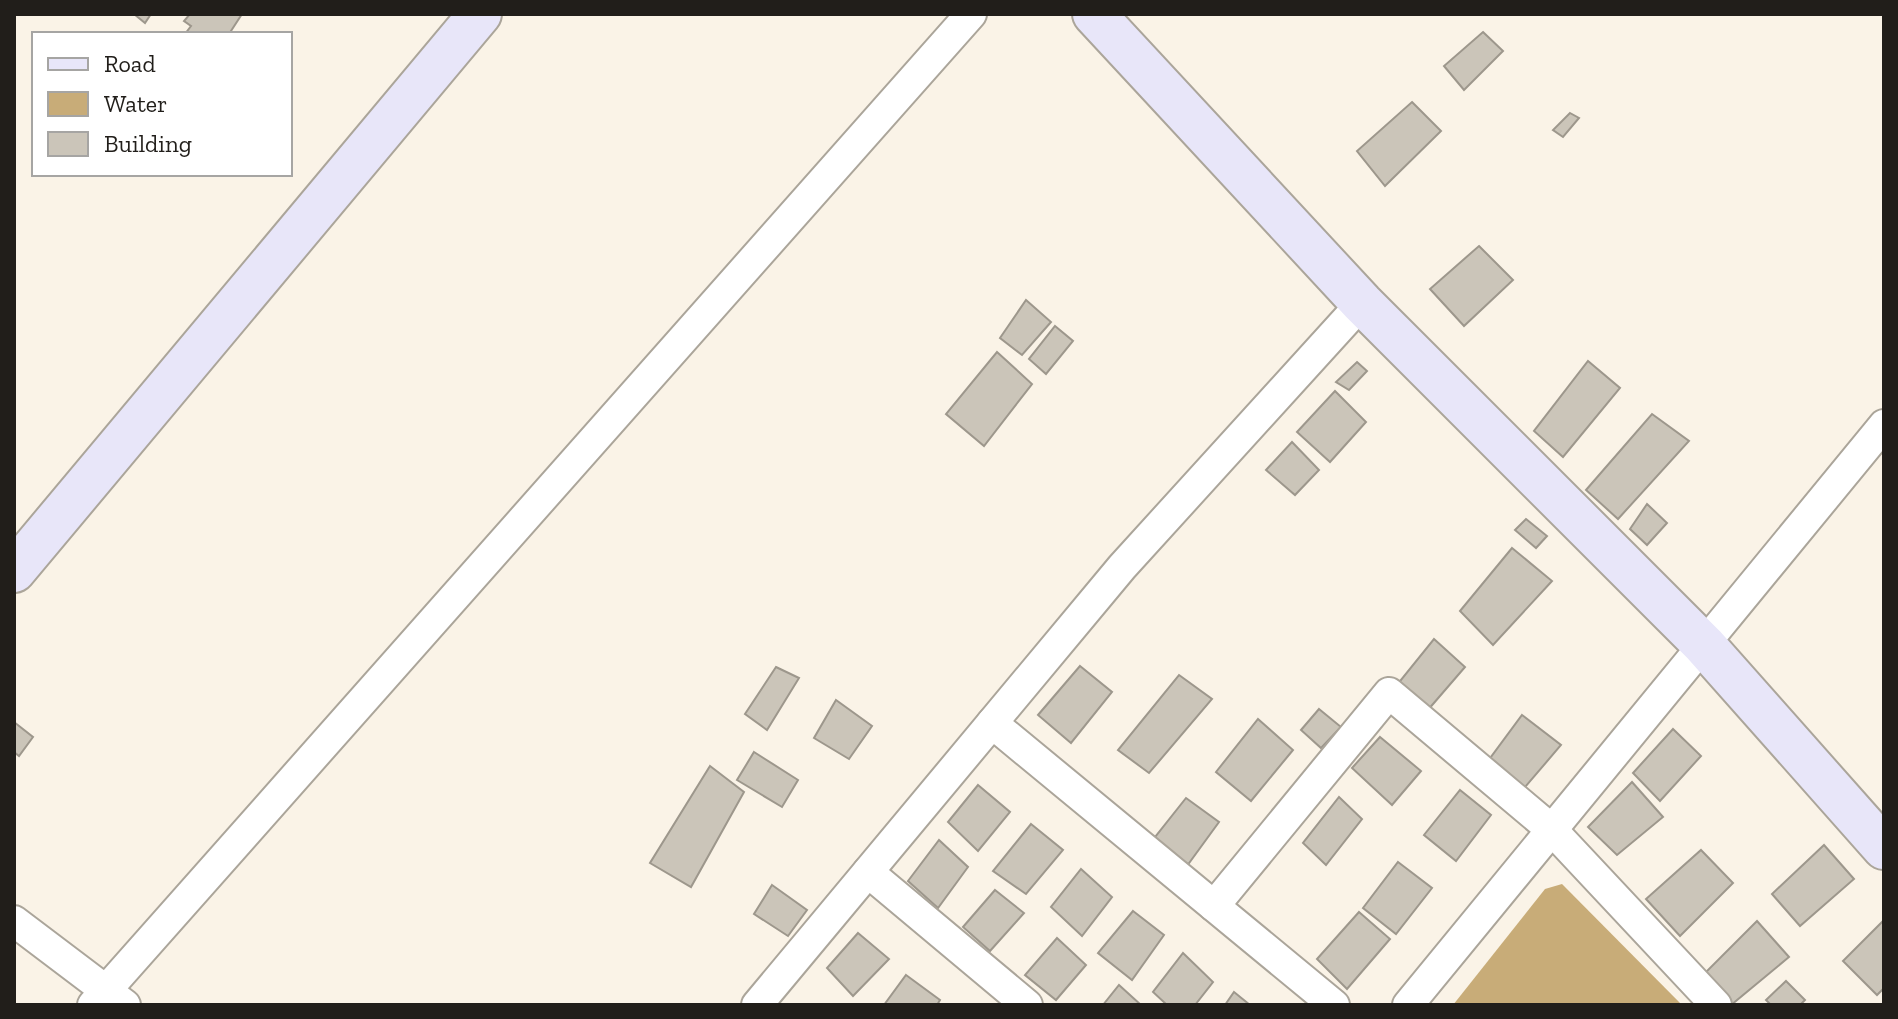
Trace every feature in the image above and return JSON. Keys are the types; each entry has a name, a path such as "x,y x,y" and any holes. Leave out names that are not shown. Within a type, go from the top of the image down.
{"street":[{"path":"14,571 480,14"},
{"path":"14,921 108,1000 971,14"},
{"path":"1094,14 1362,303 1704,645 1884,848"},
{"path":"757,1005 1122,567 1362,303"},
{"path":"1408,1005 1884,425"},
{"path":"1214,906 1389,693 1552,830 1716,1005"},
{"path":"992,723 1334,1005"},
{"path":"868,872 1027,1005"}],"water":[{"path":"1562,884 1682,1005 1453,1005 1545,889"}],"building":[{"path":"134,14 151,14 145,23"},
{"path":"190,14 242,14 230,32 186,32 191,26 184,21"},
{"path":"1483,32 1503,51 1464,90 1444,66"},
{"path":"1412,102 1441,131 1385,186 1357,151"},
{"path":"1570,113 1579,118 1563,137 1553,130"},
{"path":"1479,246 1513,280 1464,326 1430,289"},
{"path":"1026,300 1051,322 1022,355 1000,338"},
{"path":"1055,326 1073,341 1046,374 1029,359"},
{"path":"997,352 1032,384 984,446 946,414"},
{"path":"1588,361 1620,388 1563,457 1534,431"},
{"path":"1357,362 1367,371 1349,390 1336,382"},
{"path":"1335,391 1366,422 1330,462 1297,432"},
{"path":"1652,414 1689,441 1618,519 1586,490"},
{"path":"1292,442 1319,470 1295,495 1266,470"},
{"path":"1647,504 1667,523 1647,545 1630,529"},
{"path":"1526,519 1547,536 1536,548 1515,530"},
{"path":"1512,548 1552,581 1493,645 1460,611"},
{"path":"1434,639 1465,667 1427,711 1396,686"},
{"path":"1080,666 1112,692 1071,743 1038,715"},
{"path":"776,667 799,678 767,730 745,714"},
{"path":"1179,675 1212,699 1149,773 1118,750"},
{"path":"836,700 872,726 849,759 814,738"},
{"path":"1319,709 1341,727 1321,748 1301,730"},
{"path":"1522,715 1561,745 1520,793 1485,765"},
{"path":"1258,719 1293,750 1251,801 1216,772"},
{"path":"14,722 33,737 19,756 14,752"},
{"path":"1673,729 1701,756 1660,801 1633,773"},
{"path":"1380,737 1421,771 1392,805 1352,768"},
{"path":"754,752 798,780 782,807 737,780"},
{"path":"710,766 744,792 691,887 650,863"},
{"path":"1632,782 1663,817 1617,855 1588,827"},
{"path":"978,785 1010,812 978,851 948,822"},
{"path":"1460,790 1491,815 1456,861 1424,835"},
{"path":"1339,797 1362,819 1326,865 1303,843"},
{"path":"1186,798 1219,822 1184,870 1152,841"},
{"path":"1031,824 1063,850 1026,894 993,871"},
{"path":"939,840 968,867 938,908 908,881"},
{"path":"1824,845 1854,879 1800,926 1772,894"},
{"path":"1701,850 1733,883 1680,936 1646,899"},
{"path":"1398,862 1432,888 1396,934 1363,908"},
{"path":"1081,869 1112,897 1082,936 1051,907"},
{"path":"772,885 807,910 788,936 754,914"},
{"path":"995,890 1024,913 990,951 963,927"},
{"path":"1133,911 1164,935 1132,980 1098,953"},
{"path":"1359,912 1390,939 1347,989 1317,959"},
{"path":"1884,920 1884,988 1877,995 1843,961"},
{"path":"1757,921 1789,957 1731,1005 1706,972"},
{"path":"858,933 889,959 853,996 827,968"},
{"path":"1057,938 1086,965 1056,1000 1025,975"},
{"path":"1183,953 1213,982 1195,1005 1167,1005 1153,992"},
{"path":"906,975 940,1000 937,1005 884,1005"},
{"path":"1786,981 1805,1000 1800,1005 1771,1005 1766,1000"},
{"path":"1119,985 1141,1005 1103,1005"},
{"path":"1234,992 1250,1005 1225,1005"}]}
